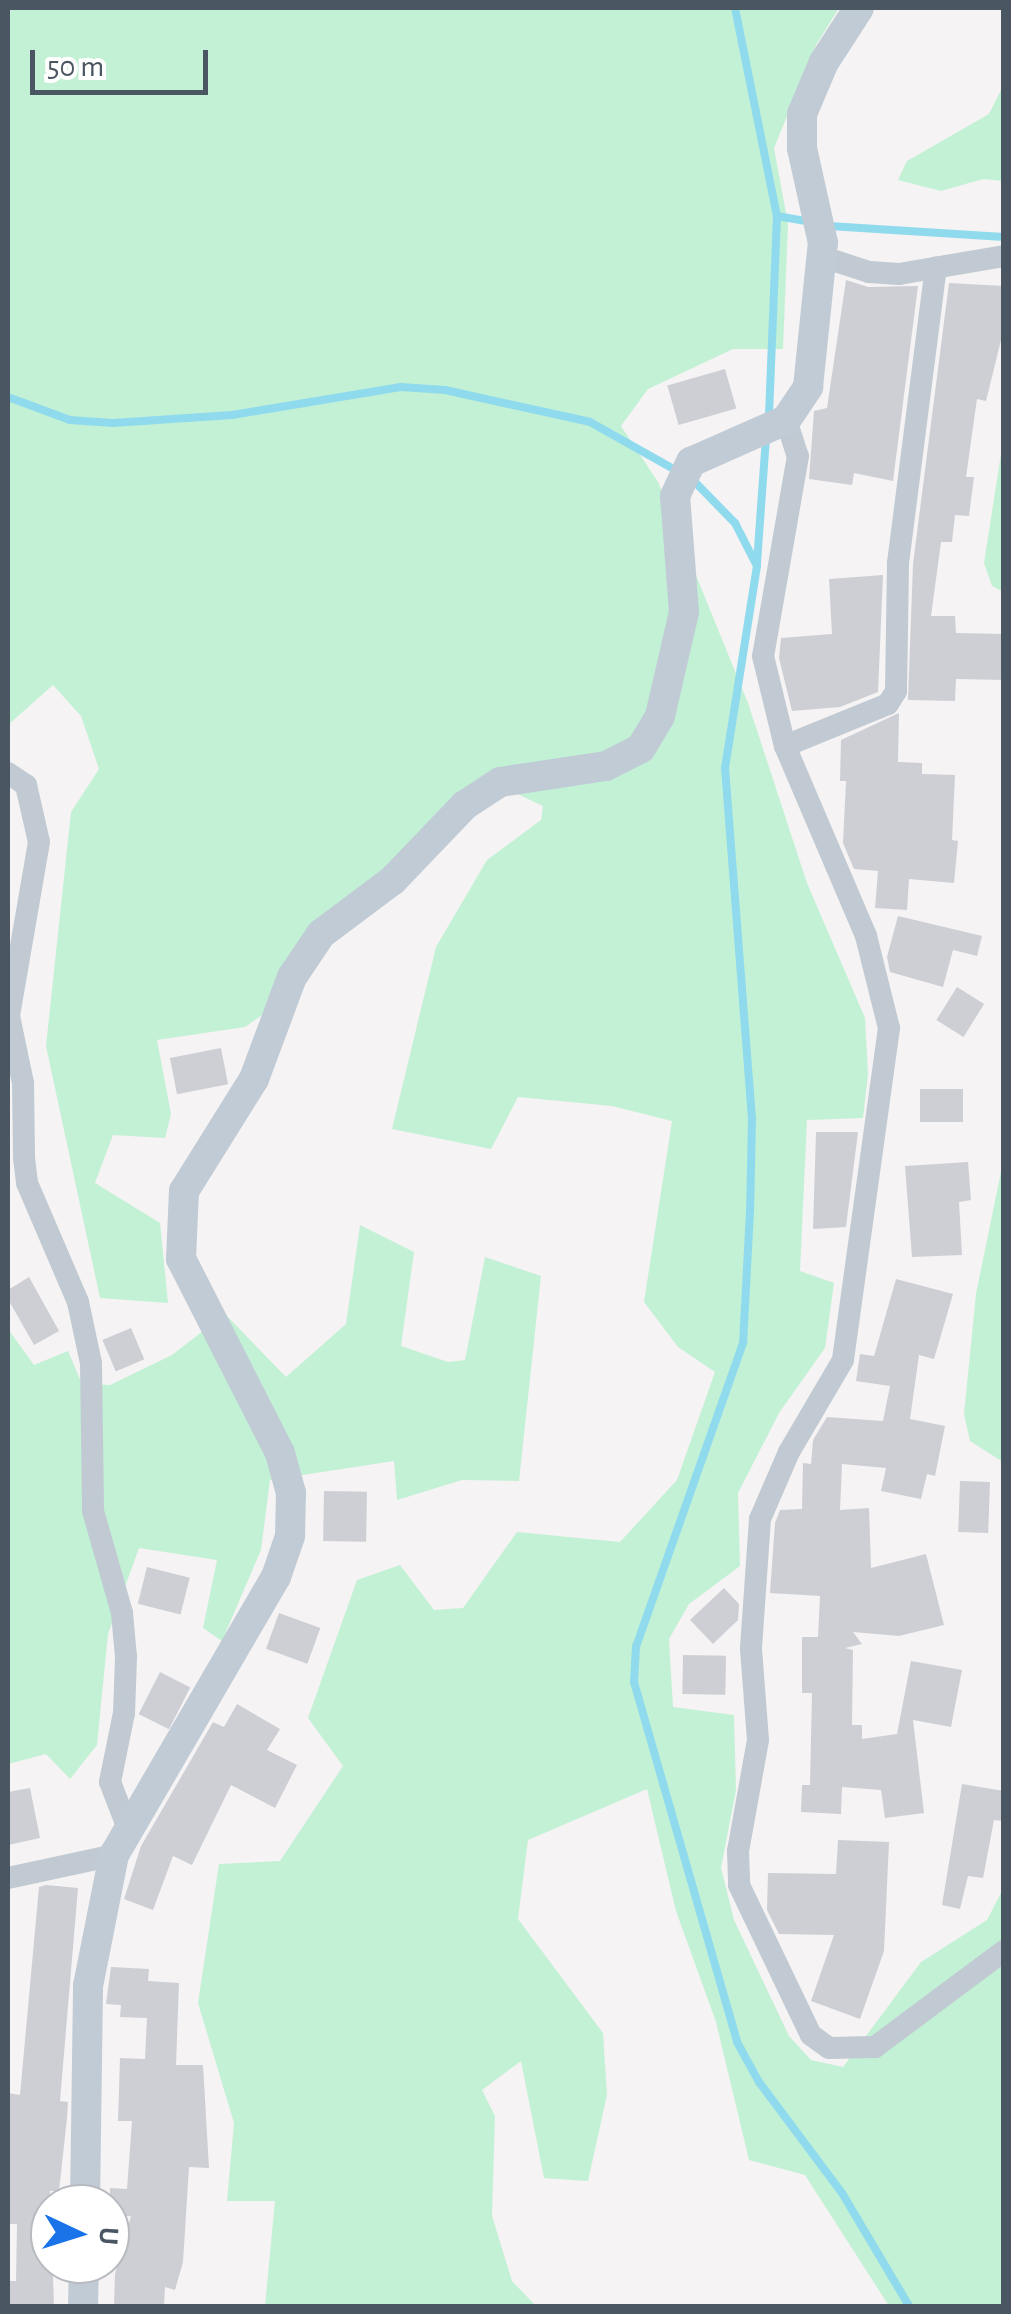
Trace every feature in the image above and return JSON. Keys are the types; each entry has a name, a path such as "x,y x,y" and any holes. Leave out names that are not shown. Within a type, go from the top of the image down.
{"street":[{"path":"85,2184 88,1986 114,1855 127,1826 276,1577 290,1536 290,1493 280,1454 181,1259 184,1192 254,1079 292,977 321,934 394,880 465,806 500,782 606,766 640,748 660,716 684,612 675,496 691,462 786,420 813,370 823,250 802,114 824,62 858,8"},
{"path":"823,250 869,272 1004,256"},
{"path":"785,746 888,704 896,691 898,563 936,266"},
{"path":"786,420 798,456 763,656 785,746 866,936 889,1028 844,1360 789,1452 760,1519 751,1650 758,1740 738,1851 739,1885 802,2018 828,2048 875,2047 1004,1950"},
{"path":"8,773 26,785 38,830 9,1016 23,1083 24,1158 78,1302 91,1363 93,1511 122,1613 126,1657 124,1713 110,1782 127,1826"},
{"path":"8,1878 114,1855"}],"green space":[{"path":"8,8 839,8 816,45 774,148 788,224 783,349 733,349 648,389 621,426 658,482 748,703 807,883 865,1018 868,1074 863,1118 807,1120 800,1271 834,1283 825,1348 779,1413 738,1493 740,1566 689,1604 669,1639 673,1707 734,1715 736,1790 721,1868 734,1920 789,2036 811,2060 843,2067 921,1962 987,1920 1003,1889 1003,2306 889,2306 805,2175 749,2160 716,2022 676,1911 647,1789 528,1840 518,1919 603,2033 607,2095 588,2181 544,2178 521,2061 482,2090 495,2116 492,2216 512,2281 536,2306 265,2306 275,2201 227,2201 234,2123 198,2003 219,1864 280,1861 343,1766 308,1718 357,1580 400,1565 434,1610 463,1608 517,1532 620,1542 677,1480 715,1372 678,1347 644,1302 672,1121 612,1106 518,1097 491,1149 392,1129 436,947 487,860 541,820 543,806 511,791 390,867 269,1010 245,1027 157,1040 171,1114 165,1138 113,1135 95,1183 160,1223 168,1303 100,1298 46,1046 71,812 99,769 81,716 53,685 8,725"},
{"path":"1003,86 1003,181 983,179 941,191 898,180 907,161 989,114"},
{"path":"1003,441 1003,592 992,586 984,563"},
{"path":"1003,1162 1003,1462 970,1441 964,1414 976,1294"},
{"path":"360,1225 414,1252 401,1346 448,1362 465,1360 485,1257 541,1276 519,1481 462,1480 397,1500 394,1461 270,1480 261,1550 222,1641 203,1628 217,1560 139,1548 108,1634 97,1745 70,1779 46,1754 8,1764 8,1329 34,1365 68,1351 82,1384 110,1385 172,1355 225,1314 286,1377 346,1324"}],"building":[{"path":"846,280 868,287 918,286 893,481 854,473 852,485 809,479 814,411 827,408"},
{"path":"949,283 1004,286 1004,328 986,401 977,399 966,477 974,477 969,516 955,515 952,542 941,542 931,616 955,616 956,633 1004,634 1004,680 956,679 955,701 908,700 913,564"},
{"path":"725,369 736,408 679,425 667,386"},
{"path":"883,575 878,692 840,707 792,711 779,658 781,638 832,634 829,579"},
{"path":"899,713 898,762 922,763 922,774 955,775 952,840 958,841 954,883 909,879 907,910 875,908 878,871 854,869 843,843 846,781 840,781 841,740"},
{"path":"898,916 982,936 977,956 953,950 943,987 890,972 887,957"},
{"path":"957,987 984,1004 963,1037 936,1020"},
{"path":"221,1048 228,1084 177,1094 170,1058"},
{"path":"920,1089 963,1089 963,1122 920,1122"},
{"path":"816,1132 858,1132 846,1227 813,1229"},
{"path":"968,1162 971,1200 959,1202 962,1255 912,1257 905,1166"},
{"path":"29,1277 59,1331 34,1345 8,1299 8,1290"},
{"path":"896,1279 953,1294 934,1359 919,1355 910,1419 945,1426 935,1476 927,1474 921,1499 881,1491 886,1468 842,1464 840,1510 869,1508 871,1568 926,1554 944,1625 899,1636 853,1632 862,1644 845,1648 853,1650 852,1725 862,1725 862,1739 897,1734 911,1661 962,1670 951,1727 913,1720 924,1813 885,1818 881,1790 842,1787 841,1814 801,1812 802,1785 810,1785 812,1693 802,1693 802,1637 818,1637 820,1596 770,1593 775,1523 780,1510 802,1509 803,1463 811,1464 813,1440 827,1417 883,1421 890,1386 856,1381 860,1354 874,1356"},
{"path":"131,1328 144,1359 116,1371 102,1340"},
{"path":"960,1481 990,1482 988,1533 958,1532"},
{"path":"324,1491 367,1492 366,1542 323,1541"},
{"path":"147,1567 190,1578 180,1615 138,1604"},
{"path":"724,1588 739,1604 738,1620 713,1644 690,1620"},
{"path":"279,1613 320,1628 307,1664 266,1649"},
{"path":"683,1655 726,1656 725,1695 682,1694"},
{"path":"160,1672 190,1687 169,1729 139,1714"},
{"path":"237,1704 280,1729 267,1750 297,1765 275,1808 231,1785 192,1865 173,1856 153,1910 124,1899 141,1846 213,1722 224,1727"},
{"path":"962,1784 1004,1791 1004,1821 994,1820 983,1878 968,1876 960,1909 942,1905"},
{"path":"30,1788 40,1838 8,1845 8,1792"},
{"path":"838,1840 889,1842 884,1951 860,2019 811,2001 834,1935 779,1934 767,1910 768,1873 836,1874"},
{"path":"39,1887 78,1888 60,2101 68,2102 60,2184 30,2184 30,2284 53,2284 54,2306 8,2306 8,2281 16,2281 17,2224 8,2224 8,2093 20,2095"},
{"path":"111,1967 149,1969 148,1981 179,1983 176,2065 203,2065 209,2168 189,2167 183,2262 175,2290 165,2287 164,2306 114,2306 115,2284 130,2284 127,2184 132,2121 118,2121 120,2058 145,2059 147,2018 120,2017 121,2005 106,2004"}],"waterway":[{"path":"735,8 777,216 769,418"},
{"path":"777,216 810,222"},
{"path":"829,226 1004,237"},
{"path":"8,397 70,420 113,423 232,415 401,387 445,390 590,422 679,472"},
{"path":"757,563 766,437"},
{"path":"692,479 735,523 757,566 725,768 752,1119 750,1211 743,1343 636,1646 634,1682 737,2042 759,2082 842,2193 909,2306"}]}
